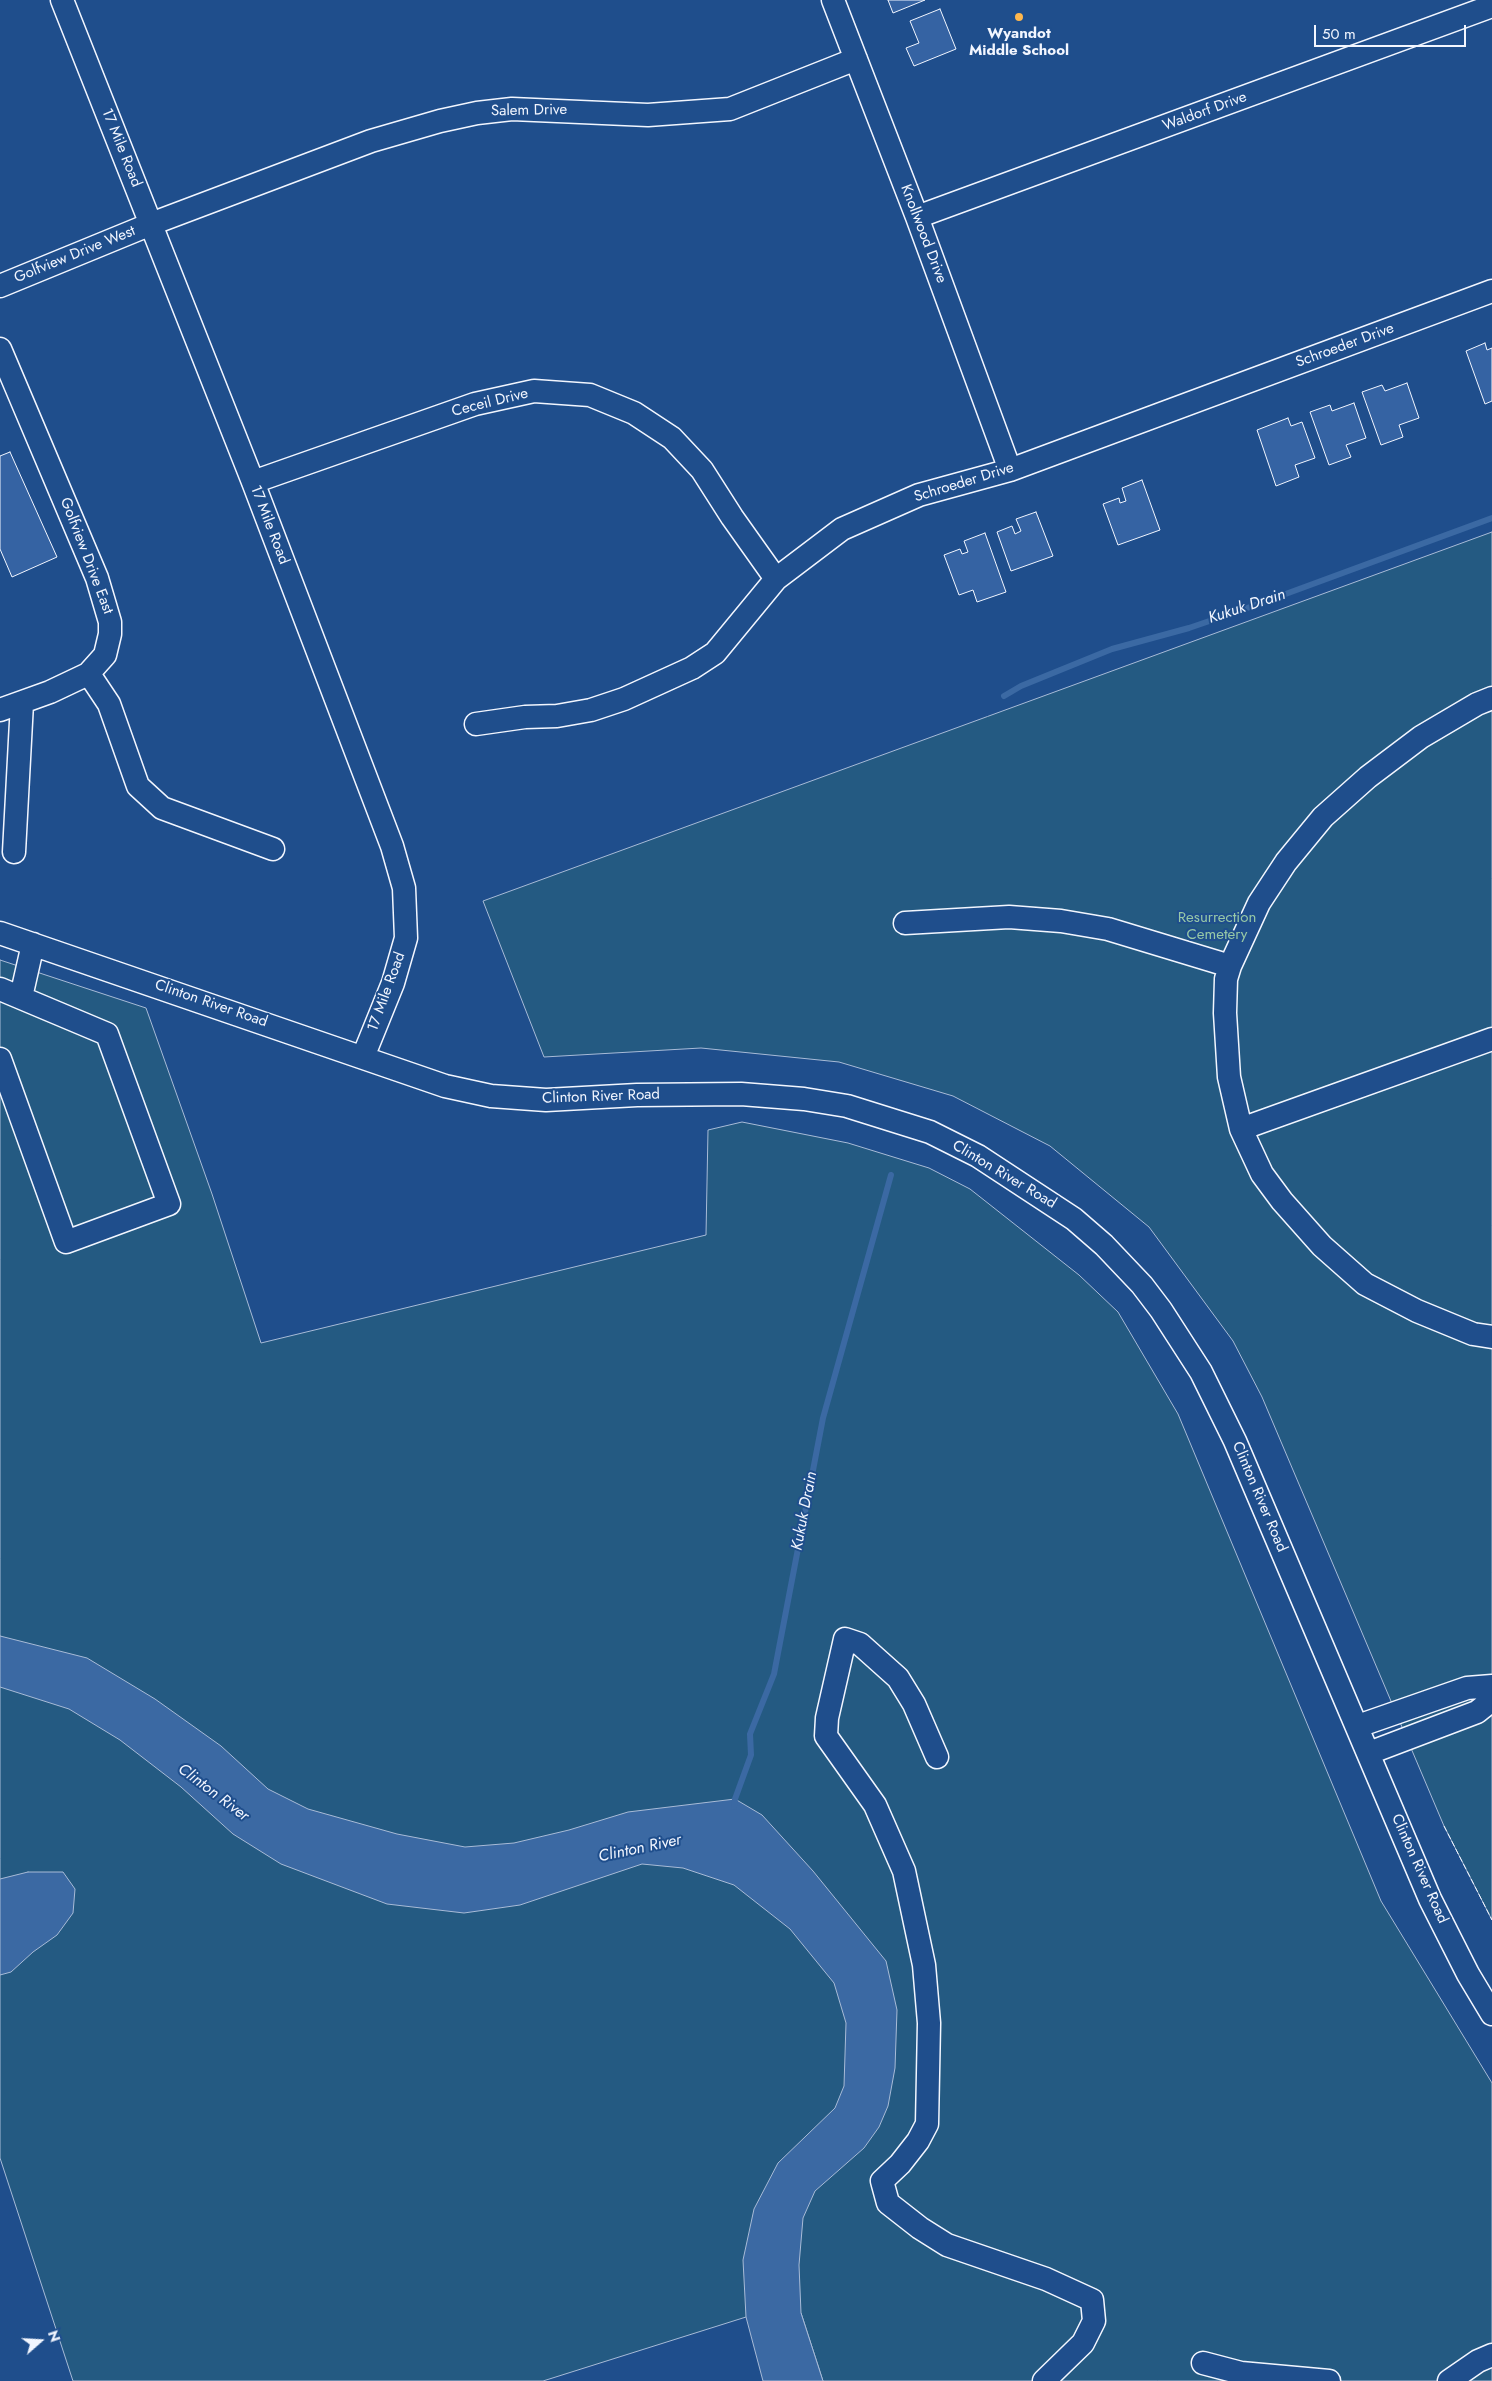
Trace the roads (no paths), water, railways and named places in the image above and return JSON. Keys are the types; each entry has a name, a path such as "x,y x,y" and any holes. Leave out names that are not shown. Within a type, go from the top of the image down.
{"street":[{"name":"17 Mile Road","path":"62,0 253,482 392,846 404,888 406,906 403,952 363,1057"},
{"name":"Knollwood Drive","path":"833,0 917,217 1010,470"},
{"name":"Waldorf Drive","path":"917,217 1492,6"},
{"name":"Salem Drive","path":"151,224 371,141 440,121 477,113 512,109 648,115 730,109 856,60"},
{"name":"Golfview Drive West","path":"0,286 151,224"},
{"name":"Schroeder Drive","path":"476,724 525,717 557,716 591,710 624,699 692,668 715,653 776,579 842,529 919,494 1010,470 1492,291"},
{"name":"Golfview Drive East","path":"0,349 7,381 97,578 109,612 110,634 107,648 100,662 89,674 73,683 0,710"},
{"name":"Ceceil Drive","path":"253,482 475,404 534,391 590,396 634,413 672,438 702,470 732,517 776,579"},
{"path":"89,674 109,704 138,786 162,808 273,850"},
{"path":"1492,698 1477,704 1421,736 1368,777 1323,817 1286,862 1259,903 1230,966 1226,979 1225,1013 1227,1053 1234,1104 1241,1129 1262,1174 1282,1201 1322,1246 1364,1284 1417,1311 1473,1334 1492,1338"},
{"path":"14,852 22,703"},
{"path":"905,923 1009,917 1061,920 1108,929 1230,966"},
{"name":"Clinton River Road","path":"0,933 444,1086 491,1096 546,1100 637,1095 741,1094 804,1099 847,1106 930,1132 978,1156 1018,1180 1074,1219 1104,1245 1142,1285 1183,1341 1235,1441 1358,1726 1430,1899 1468,1974 1492,2014"},
{"path":"21,997 32,944"},
{"path":"0,989 107,1034 169,1204 66,1242 0,1058"},
{"path":"1241,1129 1492,1039"},
{"path":"936,1757 914,1704 898,1678 860,1644 845,1639 827,1718 826,1736 875,1806 904,1871 924,1965 929,2023 927,2124 918,2141 900,2164 882,2180 888,2202 920,2228 947,2245 1046,2279 1092,2300 1094,2321 1083,2343 1044,2381"},
{"path":"1358,1726 1467,1688 1492,1686"},
{"path":"1369,1753 1477,1712 1492,1700"},
{"path":"1449,2381 1478,2361 1492,2355"},
{"path":"1203,2363 1241,2373 1329,2381"}],"water":[{"name":"Clinton River","path":"0,1636 87,1658 155,1699 221,1746 268,1789 308,1809 397,1834 465,1847 514,1843 569,1830 628,1812 735,1799 762,1815 813,1871 886,1961 897,2010 895,2068 888,2106 879,2127 864,2148 815,2191 803,2218 799,2265 801,2313 823,2381 763,2381 746,2317 743,2260 754,2209 778,2163 835,2108 844,2086 846,2023 834,1983 790,1929 734,1885 683,1868 642,1864 520,1905 464,1913 387,1904 281,1864 233,1834 181,1787 120,1740 69,1709 0,1687"},
{"path":"28,1872 63,1872 75,1889 73,1913 57,1935 33,1952 11,1972 0,1975 0,1879"}],"waterway":[{"name":"Kukuk Drain","path":"1004,696 1021,686 1112,649 1189,628 1253,606 1492,518"},
{"name":"Kukuk Drain","path":"734,1807 735,1799 751,1755 750,1734 774,1674 823,1418 891,1175"}],"place":[{"name":"Wyandot Middle School","path":"1019,17"}],"park label":[{"name":"Resurrection Cemetery","path":"1217,926"}]}
